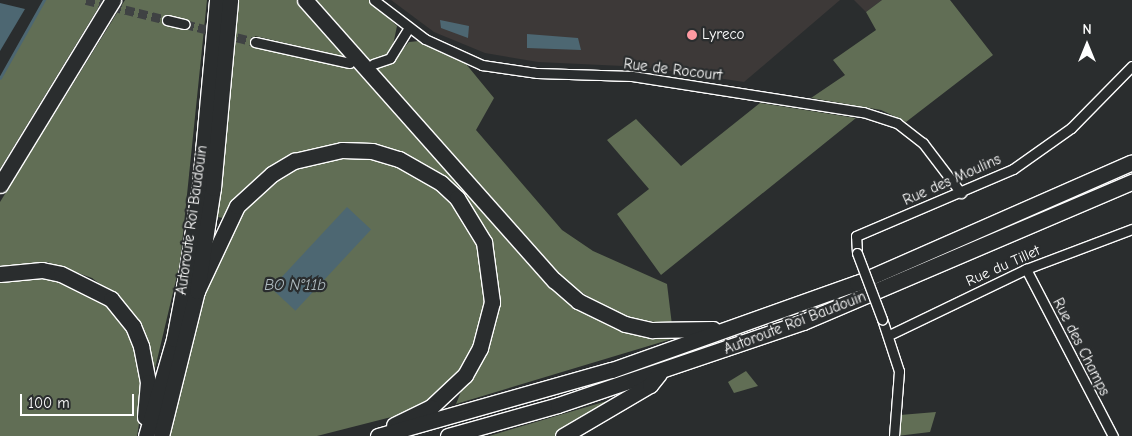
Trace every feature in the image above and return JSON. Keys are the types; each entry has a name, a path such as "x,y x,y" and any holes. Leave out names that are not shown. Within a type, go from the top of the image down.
{"highway":[{"path":"0,185 113,0"},
{"name":"Autoroute Roi Baudouin","path":"144,436 174,339 186,276 216,0"},
{"path":"161,436 197,290 213,188 230,0"},
{"path":"305,0 554,280 578,301 609,318 652,330 729,329"},
{"path":"197,290 237,206 272,174 294,161 342,150 372,151 399,159 441,183 458,198 484,242 491,274 486,331 465,375 450,391 377,436"},
{"name":"Autoroute Roi Baudouin","path":"377,436 612,370 857,283 1132,162"},
{"name":"Autoroute Roi Baudouin","path":"448,436 661,372 804,322 1132,182"},
{"path":"0,274 42,270 61,274 96,290 125,315 147,365 144,436"},
{"path":"563,436 650,385 661,372"}],"street":[{"name":"Rue de Rocourt","path":"374,0 409,28 464,57 503,69 632,76 863,112 897,123 922,143 962,193"},
{"path":"167,20 185,24"},
{"path":"373,64 390,58 409,28"},
{"path":"254,42 350,63"},
{"name":"Rue des Moulins","path":"889,335 856,253 856,236 962,193 1013,169 1071,128 1132,66"},
{"name":"Rue du Tillet","path":"889,335 1026,269 1132,229"},
{"name":"Rue des Champs","path":"1026,269 1113,436"},
{"path":"889,335 899,371 894,436"}],"shaded area":[{"path":"391,0 840,0 744,82 644,67 538,62 485,53 434,32"},
{"path":"854,0 882,0 866,12"}],"green space":[{"path":"44,0 103,0 0,169 0,78"},
{"path":"125,0 207,0 180,263 153,377 118,298 92,278 47,262 0,266 0,202"},
{"path":"239,0 301,0 345,57 255,36 253,46 354,67 557,287 675,338 456,404 497,300 496,272 488,240 419,164 315,151 224,218 217,217"},
{"path":"313,0 369,0 397,26 393,45 383,59 370,61"},
{"path":"882,0 950,0 993,55 906,122 881,110 811,98 845,75 833,60 876,30 866,12"},
{"path":"419,41 466,64 494,98 476,130 562,230 593,251 667,284 672,325 627,317 604,308 563,279 376,69 391,63 409,42"},
{"path":"760,103 856,118 661,275 617,214 649,189 607,140 636,119 681,166"},
{"path":"338,157 385,160 424,178 451,202 477,244 486,288 484,313 480,334 461,369 428,402 411,412 317,436 169,436 206,292 238,215 263,188 297,167"},
{"path":"37,272 89,289 126,324 139,352 143,400 137,436 0,436 0,276"},
{"path":"746,371 758,386 734,393 728,382"},
{"path":"617,398 557,436 489,436 509,430"},
{"path":"936,412 930,432 897,436 900,415"}],"water":[{"path":"0,3 25,9 0,51"},
{"path":"440,20 469,26 468,38 441,28"},
{"path":"527,34 578,38 581,50 527,48"},
{"name":"BO N°11b","path":"347,207 371,230 295,311 271,288"}],"waterway":[{"path":"0,78 44,0"}],"tunnel":[{"path":"86,0 167,20"},
{"path":"185,24 255,42"}],"place":[{"name":"Lyreco","path":"692,35"}]}
